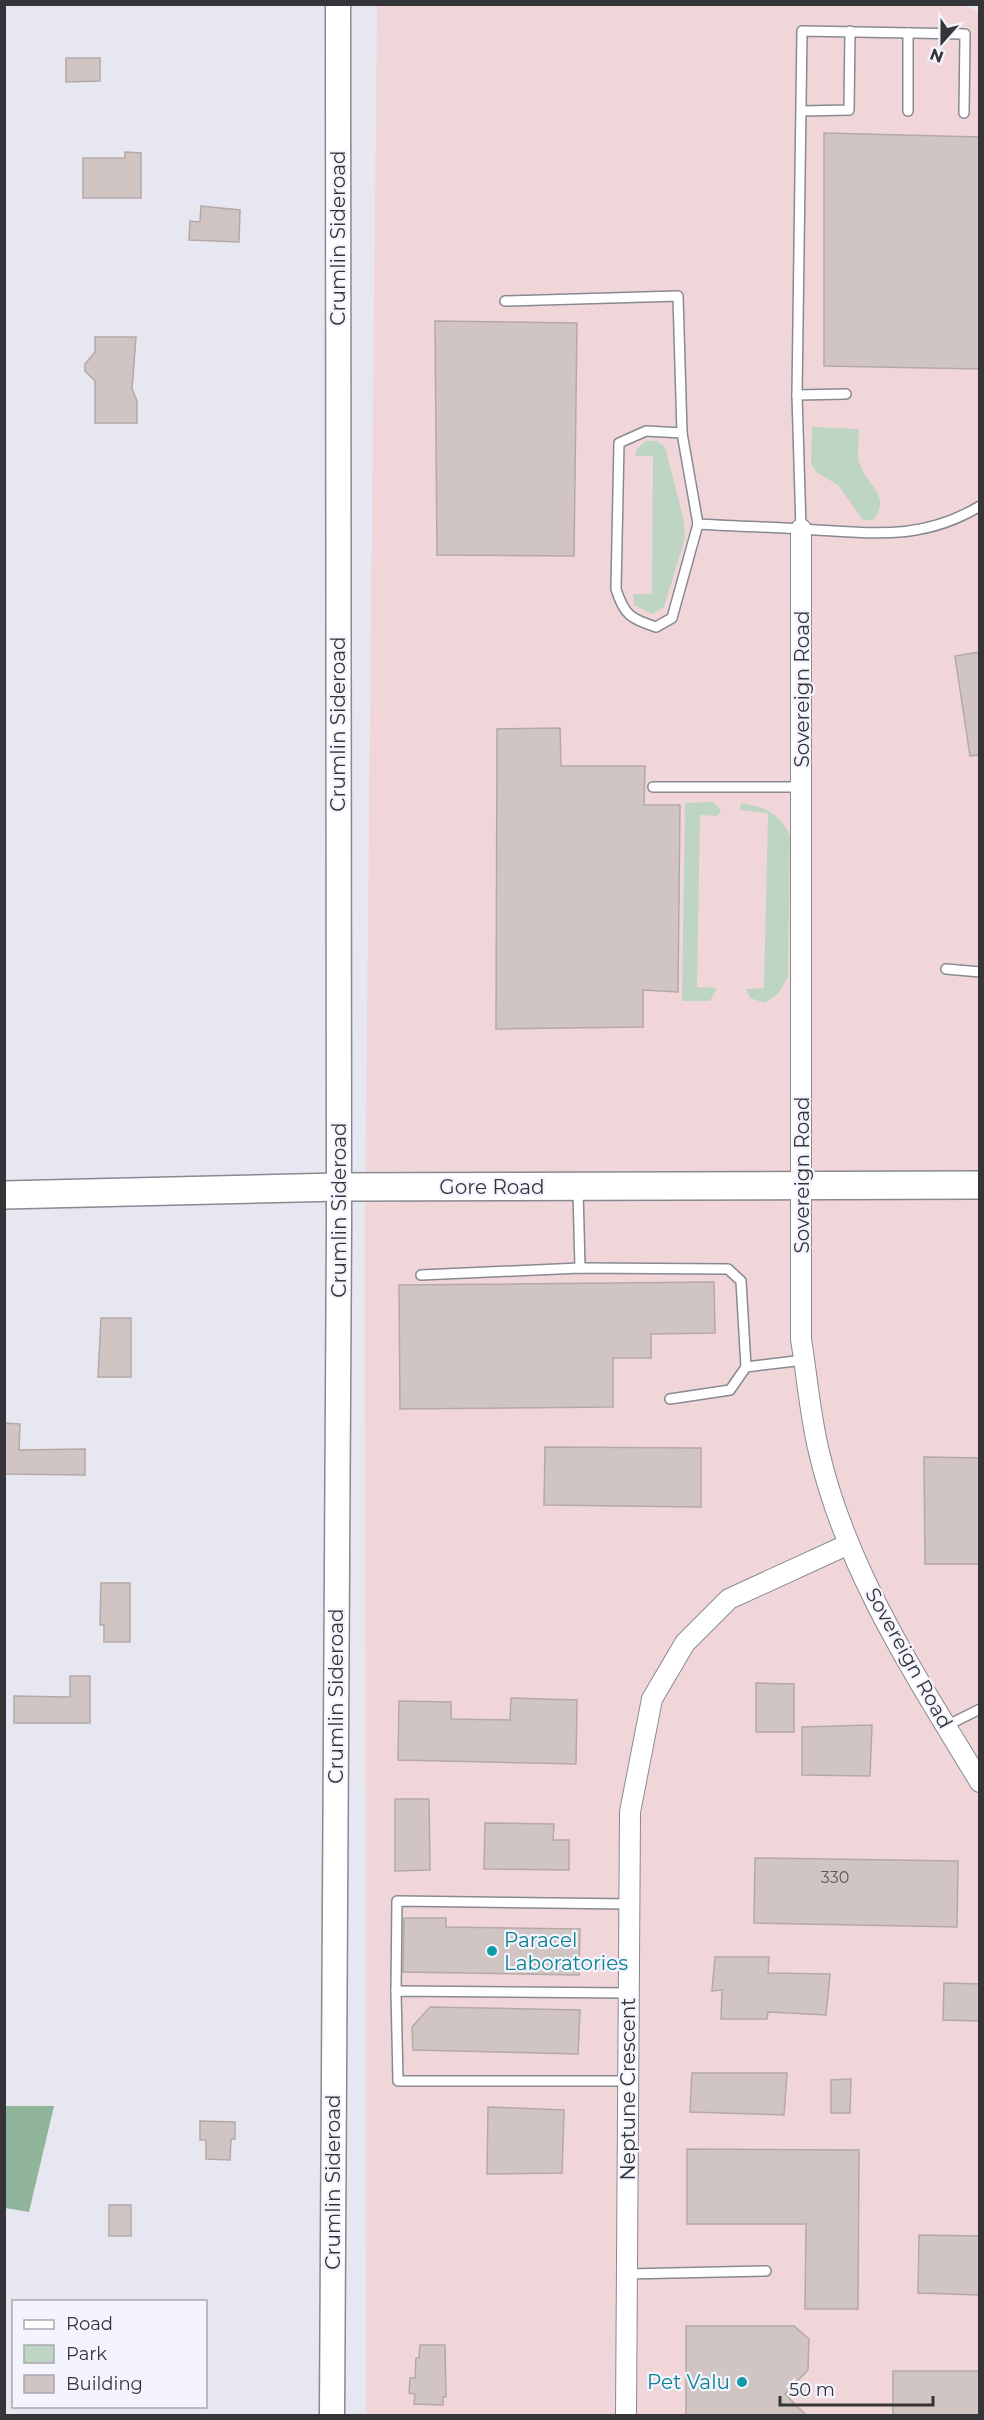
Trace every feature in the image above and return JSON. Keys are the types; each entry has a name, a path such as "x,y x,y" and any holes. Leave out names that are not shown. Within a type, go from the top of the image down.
{"main road":[{"name":"Gore Road","path":"4,1195 339,1187 980,1185"}],"street":[{"name":"Crumlin Sideroad","path":"332,2415 339,1187 338,4"},
{"name":"Sovereign Road","path":"801,529 801,1339 819,1452 849,1544 899,1647 980,1782"},
{"name":"Neptune Crescent","path":"627,2415 630,1812 652,1699 685,1643 729,1599 849,1544"}],"lane":[{"path":"801,529 797,395 802,31 965,34 964,113"},
{"path":"802,111 849,111 850,31"},
{"path":"908,33 908,111"},
{"path":"505,301 678,296 682,434 698,524 672,618 656,627 635,621 622,608 616,589 620,442 646,431 682,434"},
{"path":"797,395 846,394"},
{"path":"698,524 883,535 924,529 966,514 980,506"},
{"path":"653,787 802,786"},
{"path":"946,969 980,972"},
{"path":"578,1186 580,1268"},
{"path":"422,1275 580,1268 728,1269 741,1281 746,1367 730,1390 670,1399"},
{"path":"746,1367 804,1360"},
{"path":"946,1726 980,1708"},
{"path":"628,2081 398,2081 397,1901 630,1904"},
{"path":"396,1990 628,1993"},
{"path":"627,2274 765,2271"}],"shaded area":[{"path":"377,5 961,5 980,12 979,2415 366,2416 365,1226"}],"green space":[{"path":"812,427 859,429 859,463 877,493 880,505 873,520 863,520 838,485 816,472 811,463"},
{"path":"646,441 657,441 665,447 684,521 685,538 664,607 652,614 634,605 633,594 652,594 653,456 635,456 637,449"},
{"path":"714,802 721,811 717,816 700,815 697,987 717,988 710,1001 682,1001 685,803"},
{"path":"741,803 771,812 782,822 790,836 788,977 778,994 765,1003 750,998 746,989 764,988 768,813 740,810"},
{"path":"5,2106 54,2106 29,2212 5,2208"}],"building":[{"path":"66,58 100,58 100,81 66,82"},
{"path":"824,133 980,137 980,369 824,366"},
{"path":"125,152 141,153 141,198 83,198 83,158 125,158"},
{"path":"201,206 240,210 239,242 189,240 190,221 200,222"},
{"path":"435,321 577,323 574,556 437,555"},
{"path":"95,337 136,337 132,389 137,401 137,423 95,423 95,381 85,371 85,364 95,352"},
{"path":"980,652 980,755 970,756 955,656"},
{"path":"560,728 561,766 645,766 644,805 680,805 678,992 643,990 643,1027 496,1029 497,729"},
{"path":"714,1282 715,1333 651,1334 651,1358 613,1358 613,1407 400,1409 399,1285"},
{"path":"101,1318 131,1318 131,1377 98,1377"},
{"path":"4,1423 20,1424 19,1450 85,1449 85,1475 4,1474"},
{"path":"545,1447 701,1448 701,1507 544,1505"},
{"path":"924,1457 980,1458 980,1564 925,1564"},
{"path":"101,1583 130,1583 130,1642 104,1642 104,1625 100,1625"},
{"path":"70,1676 90,1676 90,1723 14,1723 14,1696 70,1697"},
{"path":"756,1683 794,1684 794,1732 756,1732"},
{"path":"511,1698 577,1700 576,1764 398,1760 399,1701 451,1702 451,1719 510,1720"},
{"path":"872,1725 870,1776 802,1775 802,1727"},
{"path":"395,1799 429,1799 430,1870 395,1871"},
{"path":"485,1823 554,1824 553,1840 569,1840 569,1870 484,1869"},
{"path":"755,1858 958,1861 957,1927 754,1923"},
{"name":"Paracel Laboratories","path":"404,1918 446,1918 446,1927 580,1929 579,1975 403,1972"},
{"path":"715,1957 769,1957 768,1973 830,1974 826,2015 768,2012 767,2019 721,2019 722,1990 712,1991"},
{"path":"944,1983 980,1984 980,2021 943,2020"},
{"path":"430,2007 580,2010 578,2054 413,2050 412,2027"},
{"path":"692,2073 787,2073 784,2115 690,2112"},
{"path":"851,2079 850,2113 831,2113 831,2080"},
{"path":"488,2107 564,2110 562,2173 487,2174"},
{"path":"200,2121 235,2122 235,2139 231,2139 230,2160 206,2159 206,2140 200,2140"},
{"path":"687,2149 859,2150 858,2309 805,2309 806,2224 687,2224"},
{"path":"109,2205 131,2205 131,2236 109,2236"},
{"path":"919,2235 980,2236 980,2295 918,2293"},
{"name":"Pet Valu","path":"686,2326 794,2326 809,2339 808,2370 785,2394 806,2415 686,2415"},
{"path":"420,2345 445,2345 446,2397 443,2397 443,2405 414,2404 415,2394 409,2393 410,2378 415,2378 416,2358 419,2358"},
{"path":"893,2371 980,2371 980,2415 893,2415"}],"place":[{"name":"Paracel Laboratories","path":"492,1951"},
{"name":"Pet Valu","path":"742,2382"}]}
